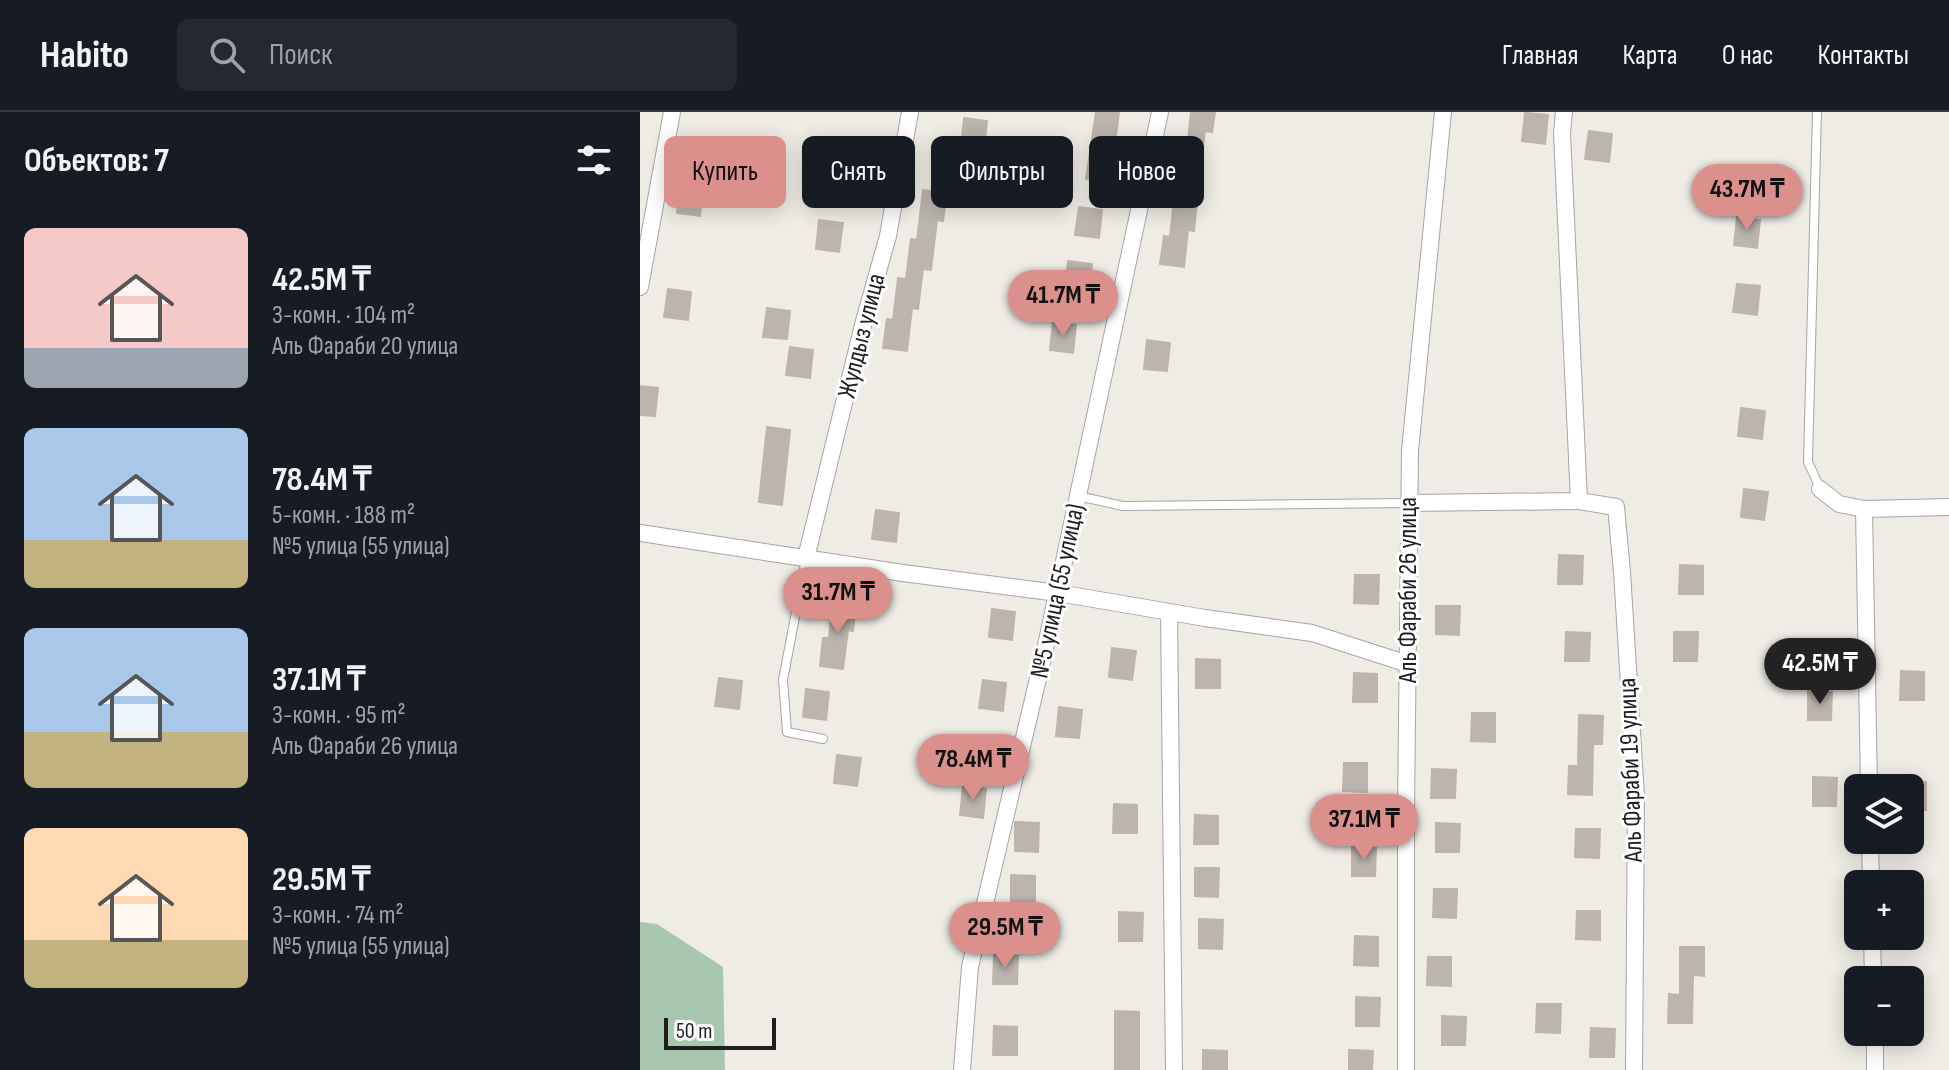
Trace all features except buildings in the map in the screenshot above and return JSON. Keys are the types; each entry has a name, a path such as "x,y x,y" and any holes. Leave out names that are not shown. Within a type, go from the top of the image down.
{"street":[{"path":"640,287 672,112"},
{"name":"Жулдыз улица","path":"806,558 888,236 910,112"},
{"name":"№5 улица (55 улица)","path":"962,1070 970,967 1058,593 1160,112"},
{"name":"Аль Фараби 26 улица","path":"1406,1070 1410,451 1443,112"},
{"path":"1564,112 1562,133 1579,501"},
{"path":"1820,489 1839,504 1864,509 1949,507"},
{"name":"Аль Фараби 19 улица","path":"1409,503 1579,501 1616,507 1636,797 1634,1070"},
{"path":"1864,509 1869,774"},
{"path":"640,533 1312,633 1408,664"},
{"path":"1169,612 1174,1070"},
{"path":"1875,1046 1875,1070"}],"lane":[{"path":"1817,112 1808,462 1820,489"},
{"path":"1078,496 1123,506 1409,503"},
{"path":"806,558 783,680 787,732 823,739"}],"green space":[{"path":"640,922 657,924 723,967 725,1070 640,1070"}]}
